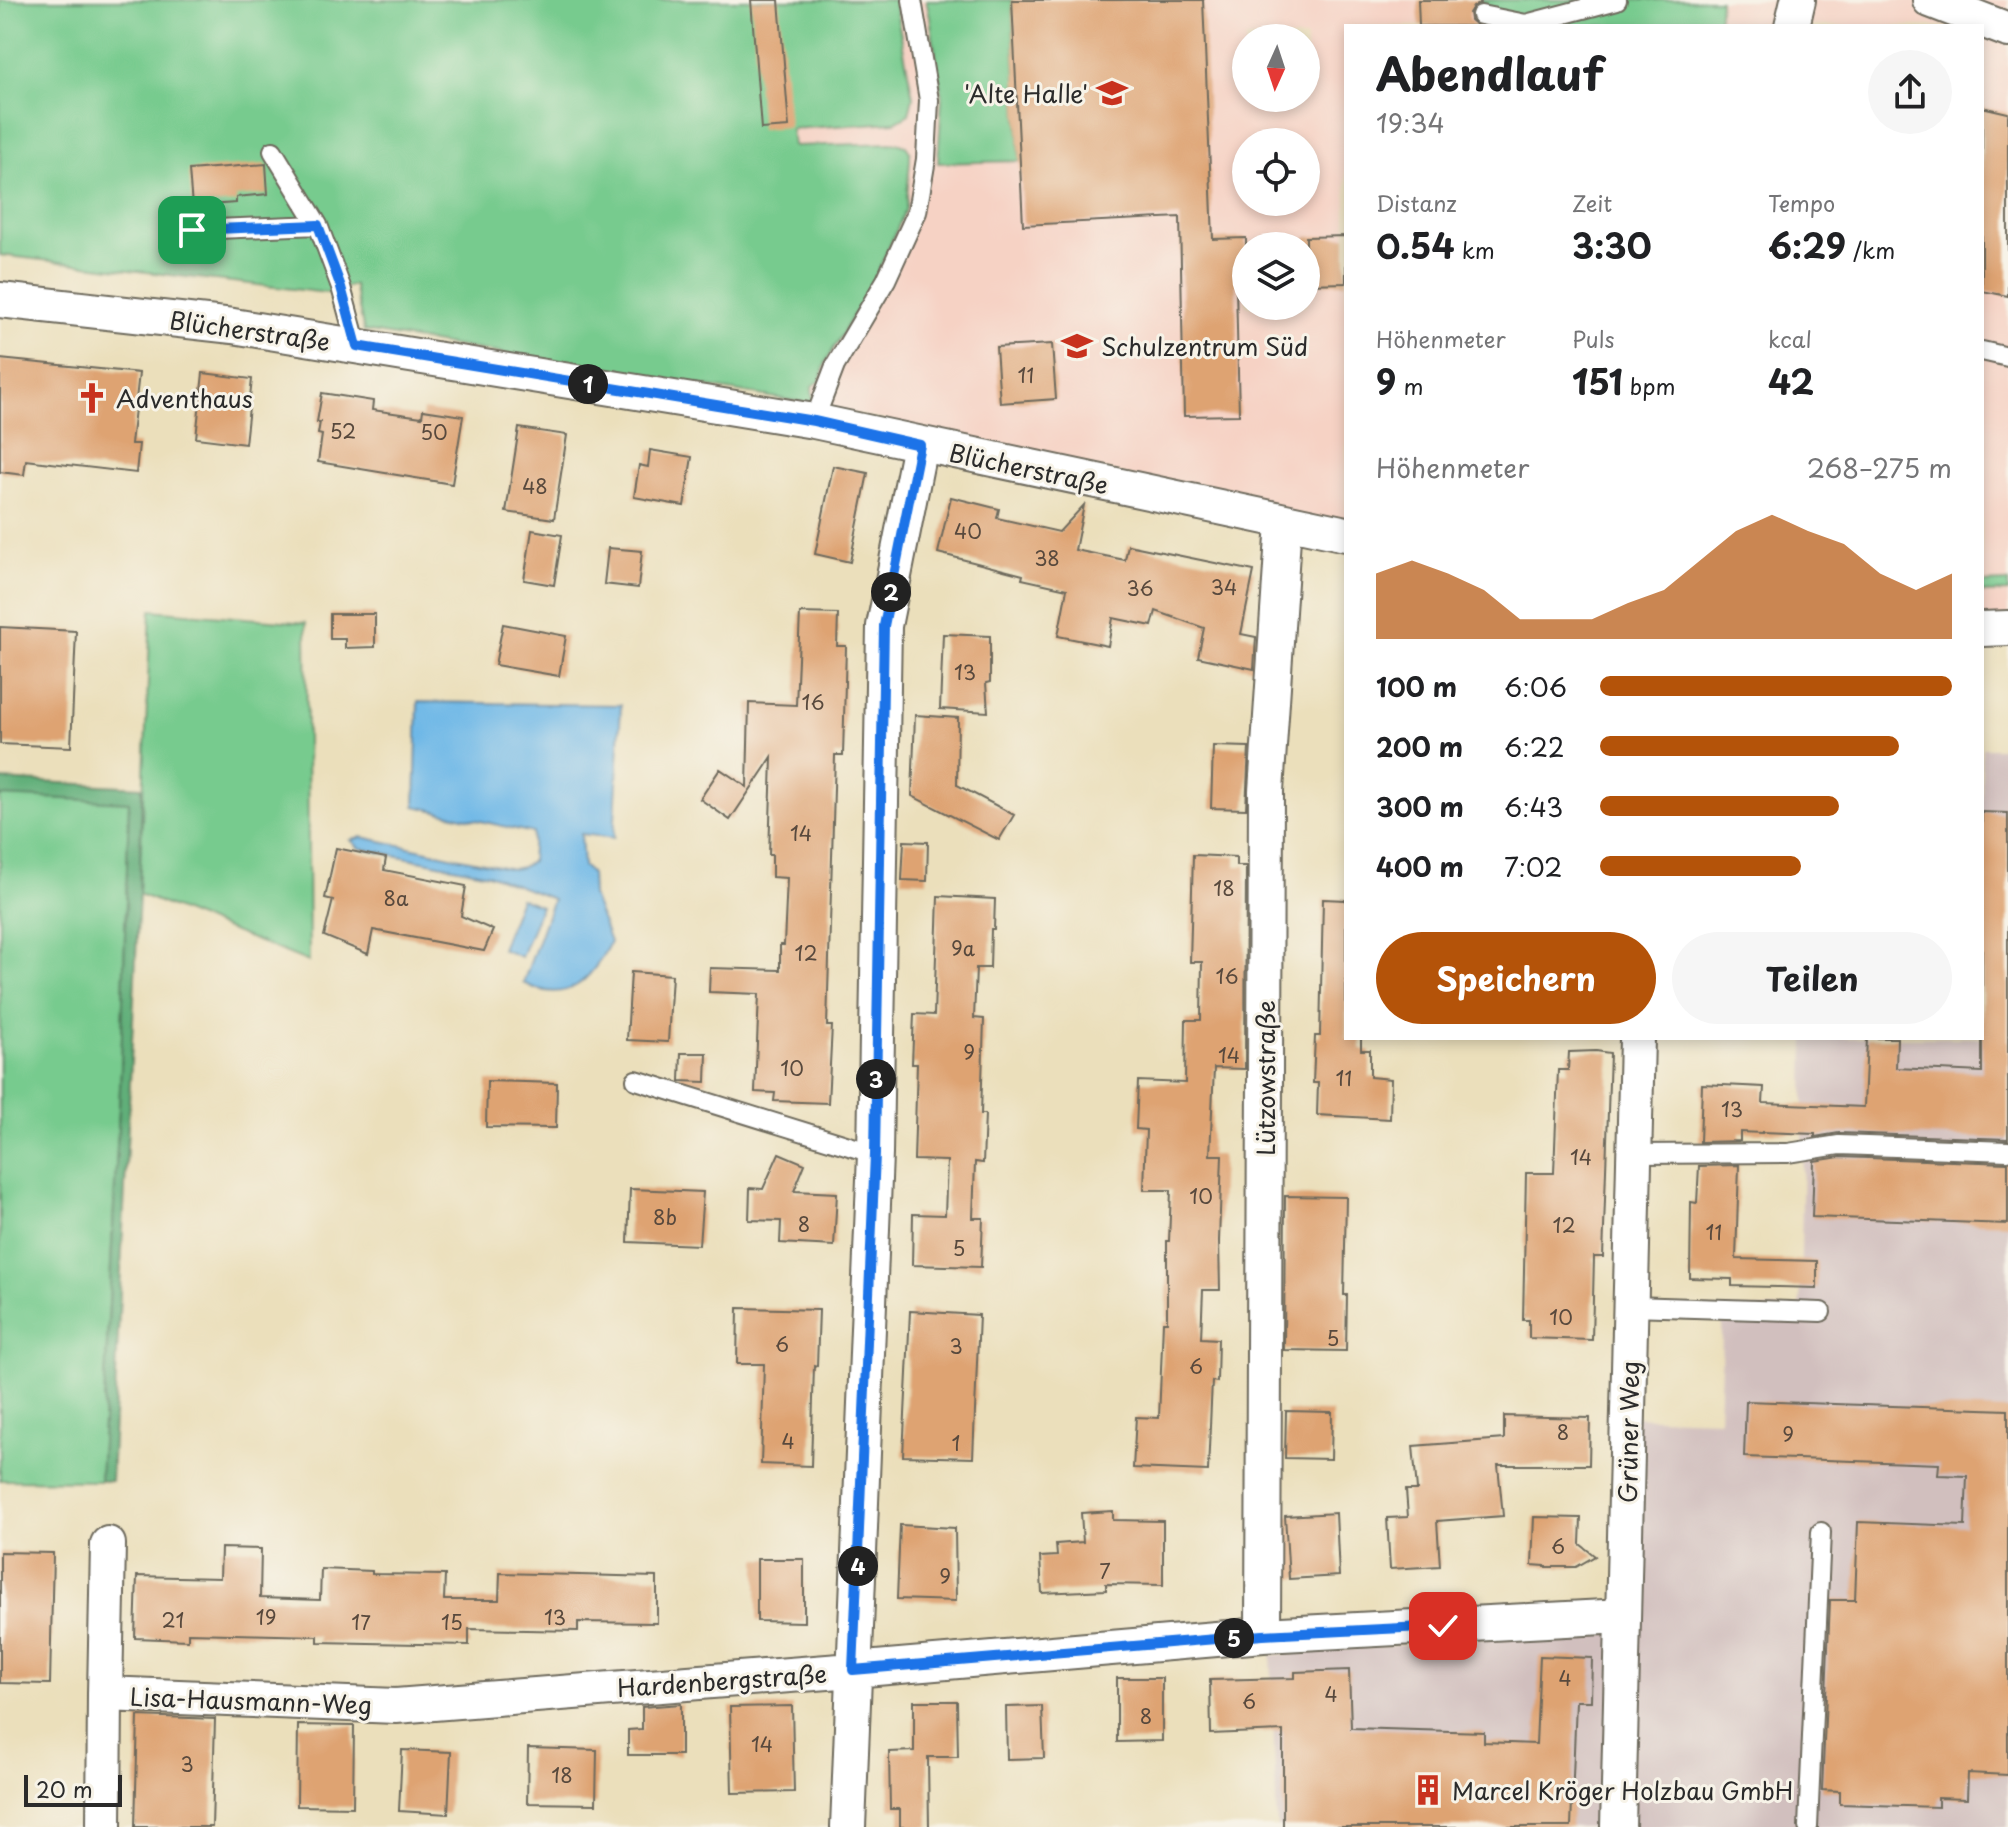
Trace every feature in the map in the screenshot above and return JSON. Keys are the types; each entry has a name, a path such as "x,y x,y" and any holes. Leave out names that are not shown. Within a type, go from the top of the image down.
{"street":[{"path":"1792,24 1798,0"},
{"path":"1930,0 2008,30"},
{"name":"Blücherstraße","path":"0,300 233,326 814,421 1344,534"},
{"path":"848,1827 875,1154 884,626 920,445"},
{"name":"Lützowstraße","path":"1263,1635 1266,791 1284,522"},
{"path":"1984,629 2008,628"},
{"name":"Grüner Weg","path":"1618,1827 1637,1040"},
{"name":"Lisa-Hausmann-Weg","path":"104,1827 108,1544"},
{"name":"Hardenbergstraße","path":"396,1706 1263,1635 1623,1616"},
{"name":"Lisa-Hausmann-Weg","path":"105,1694 396,1706"}],"lane":[{"path":"814,421 835,366 886,280 917,212 926,159 929,100 912,0"},
{"path":"1481,15 1526,24 1617,0"},
{"path":"273,151 318,225 341,287 357,346"},
{"path":"192,230 318,225"},
{"path":"1984,351 2008,357"},
{"path":"636,1080 875,1154"},
{"path":"1634,1154 1788,1153 1839,1145 2008,1151"},
{"path":"1631,1306 1821,1312"},
{"path":"1808,1827 1821,1532"}],"shaded area":[{"name":"Schulzentrum Süd","path":"781,0 2008,0 2008,619 1984,619 1984,24 1344,24 1344,525 813,404"},
{"path":"1984,748 2008,748 2008,1827 1277,1827 1271,1655 1617,1628 1624,1417 1719,1420 1723,1308 1800,1309 1805,1040 1984,1040"}],"green space":[{"path":"0,0 894,0 913,97 909,114 895,122 791,129 793,146 897,143 906,146 910,160 906,209 876,276 826,362 820,381 812,386 813,404 364,331 354,285 327,293 0,255"},
{"path":"926,0 1012,0 1020,161 938,163 942,96"},
{"path":"1480,0 1720,0 1718,24 1482,24"},
{"path":"2008,582 2008,592 1984,593 1984,583"},
{"path":"151,610 306,623 309,962 139,894"},
{"path":"0,780 142,787 111,1481 100,1481 121,1068 129,802 0,796"},
{"path":"0,796 129,801 121,1068 100,1481 0,1480"}],"water":[{"path":"418,702 621,705 614,838 581,834 583,866 591,874 592,895 610,942 595,968 576,986 552,992 523,983 553,899 488,874 359,848 351,840 362,837 512,869 531,862 533,833 415,806"},
{"path":"520,898 541,906 521,957 501,949"}],"building":[{"path":"751,0 779,0 789,127 761,129"},
{"name":"'Alte Halle'","path":"1012,0 1203,0 1213,239 1232,238 1232,320 1237,320 1239,415 1184,416 1180,217 1023,225"},
{"path":"1418,0 1480,0 1469,13 1475,24 1419,24"},
{"path":"1984,107 2008,113 2008,296 1984,291"},
{"path":"266,164 268,194 236,197 236,203 192,206 189,170"},
{"path":"1344,236 1344,283 1320,284 1320,237"},
{"path":"1052,344 1056,399 1000,403 996,347"},
{"path":"0,359 139,373 131,444 139,444 136,473 26,460 24,475 0,472"},
{"path":"203,373 252,379 245,444 196,438"},
{"path":"322,393 373,401 372,410 422,417 423,410 463,416 452,484 318,462 322,435 318,434 320,422 317,422"},
{"path":"519,428 567,435 554,519 506,512"},
{"path":"650,450 692,457 684,506 634,497 639,465 648,467"},
{"path":"833,466 868,473 850,562 815,554"},
{"path":"951,497 999,509 997,518 1059,532 1084,505 1075,550 1125,560 1128,545 1254,571 1241,634 1256,637 1254,669 1198,657 1204,628 1156,611 1152,626 1113,618 1108,646 1058,636 1067,589 1022,579 1023,575 938,553"},
{"path":"532,530 562,535 554,585 524,580"},
{"path":"608,548 642,551 638,588 604,584"},
{"path":"800,613 838,614 837,646 846,646 843,755 835,755 827,1026 832,1026 828,1103 774,1101 775,1093 755,1092 759,994 709,992 710,968 780,970 787,878 772,877 772,855 769,855 772,757 730,820 700,799 720,769 747,787 749,703 796,705"},
{"path":"330,614 375,614 375,647 345,648 345,639 330,639"},
{"path":"503,624 566,636 559,676 495,665"},
{"path":"0,627 76,631 71,747 0,744"},
{"path":"943,634 990,636 990,682 986,683 988,712 940,709"},
{"path":"915,715 958,718 957,785 1014,815 999,840 912,796"},
{"path":"1213,746 1249,747 1246,809 1211,808"},
{"path":"1984,812 2008,813 2008,1139 1839,1133 1815,1137 1815,1134 1740,1132 1740,1141 1700,1142 1702,1084 1764,1087 1763,1103 1864,1107 1867,1040 1897,1040 1896,1068 1982,1072"},
{"path":"904,841 928,842 927,881 902,880"},
{"path":"336,848 386,858 384,870 466,886 461,916 493,930 484,951 373,930 368,954 324,936 333,900 325,898"},
{"path":"1193,855 1236,857 1236,866 1246,866 1245,1069 1214,1068 1210,1155 1222,1155 1220,1290 1203,1290 1201,1338 1218,1339 1217,1382 1212,1381 1208,1471 1133,1468 1136,1417 1159,1418 1163,1322 1167,1322 1167,1241 1171,1190 1144,1190 1146,1130 1136,1129 1138,1081 1185,1083 1186,1020 1201,1020 1202,962 1190,962"},
{"path":"938,896 995,899 990,968 976,968 974,1018 984,1019 983,1163 975,1162 973,1218 983,1218 981,1267 912,1265 913,1214 945,1215 947,1161 914,1160 917,1064 912,1064 914,1014 934,1015"},
{"path":"1323,899 1344,900 1344,1040 1361,1040 1361,1050 1370,1050 1370,1077 1391,1079 1390,1119 1317,1115 1318,1083 1313,1083 1315,1036 1320,1036"},
{"path":"631,972 672,975 668,1042 627,1040"},
{"path":"1569,1052 1610,1053 1603,1257 1594,1257 1592,1340 1529,1338 1529,1320 1523,1320 1526,1173 1554,1173 1558,1070 1568,1070"},
{"path":"681,1053 707,1053 706,1082 680,1081"},
{"path":"487,1081 557,1083 556,1128 486,1127"},
{"path":"779,1153 805,1164 794,1191 837,1193 834,1246 780,1243 781,1221 749,1220 750,1188 763,1189"},
{"path":"1840,1157 2008,1163 2008,1224 1812,1217 1814,1161"},
{"path":"1739,1165 1736,1259 1817,1261 1817,1288 1732,1286 1732,1279 1690,1278 1691,1202 1697,1203 1699,1166"},
{"path":"630,1189 703,1192 699,1245 628,1242"},
{"path":"1285,1196 1346,1197 1346,1351 1284,1350"},
{"path":"738,1308 819,1310 811,1466 761,1464 764,1364 737,1364"},
{"path":"910,1311 979,1315 973,1458 903,1456"},
{"path":"1746,1401 2008,1410 2008,1775 1968,1773 1967,1799 1938,1798 1938,1807 1840,1804 1840,1791 1822,1790 1830,1600 1855,1600 1858,1522 1965,1526 1967,1476 1938,1475 1939,1464 1744,1457"},
{"path":"1286,1411 1332,1412 1331,1459 1285,1458"},
{"path":"1504,1416 1590,1418 1589,1465 1498,1465 1503,1516 1437,1521 1440,1566 1390,1569 1387,1518 1408,1517 1406,1490 1417,1490 1413,1446 1504,1439"},
{"path":"1113,1511 1113,1520 1163,1521 1163,1585 1106,1584 1106,1590 1042,1593 1040,1557 1057,1556 1056,1544 1083,1542 1081,1513"},
{"path":"1336,1513 1339,1576 1289,1579 1285,1516"},
{"path":"1534,1517 1581,1518 1580,1544 1595,1556 1576,1567 1532,1565"},
{"path":"900,1525 955,1528 956,1601 897,1599"},
{"path":"221,1548 261,1549 260,1598 320,1600 321,1569 372,1571 372,1574 445,1575 444,1600 499,1600 500,1573 657,1577 657,1623 578,1622 578,1631 469,1629 469,1645 318,1642 318,1636 188,1633 188,1640 135,1638 137,1576 220,1578"},
{"path":"0,1552 53,1553 50,1684 0,1683"},
{"path":"757,1559 804,1559 804,1622 757,1621"},
{"name":"Marcel Kröger Holzbau GmbH","path":"1540,1656 1592,1658 1591,1701 1576,1701 1571,1827 1283,1827 1283,1731 1211,1734 1210,1680 1295,1678 1295,1672 1349,1670 1351,1728 1484,1732 1484,1742 1536,1744"},
{"path":"1117,1678 1162,1678 1162,1741 1117,1742"},
{"path":"914,1701 957,1701 958,1757 928,1757 929,1827 900,1827 900,1809 890,1809 889,1752 914,1751"},
{"path":"681,1704 681,1755 628,1755 628,1730 642,1729 642,1707"},
{"path":"792,1706 794,1792 732,1793 730,1707"},
{"path":"1042,1706 1044,1758 1007,1759 1006,1707"},
{"path":"138,1716 215,1719 212,1827 135,1827"},
{"path":"298,1725 354,1726 353,1807 297,1806"},
{"path":"528,1748 597,1750 596,1804 527,1803"},
{"path":"402,1750 451,1752 448,1814 399,1811"}],"place":[{"name":"'Alte Halle'","path":"1112,93"},
{"name":"Schulzentrum Süd","path":"1077,346"},
{"name":"Adventhaus","path":"92,398"},
{"name":"Marcel Kröger Holzbau GmbH","path":"1428,1790"}],"route":[{"path":"192,230 318,225 341,287 357,346 814,421 920,445 884,626 875,1154 853,1670 1263,1635 1443,1626"}]}
